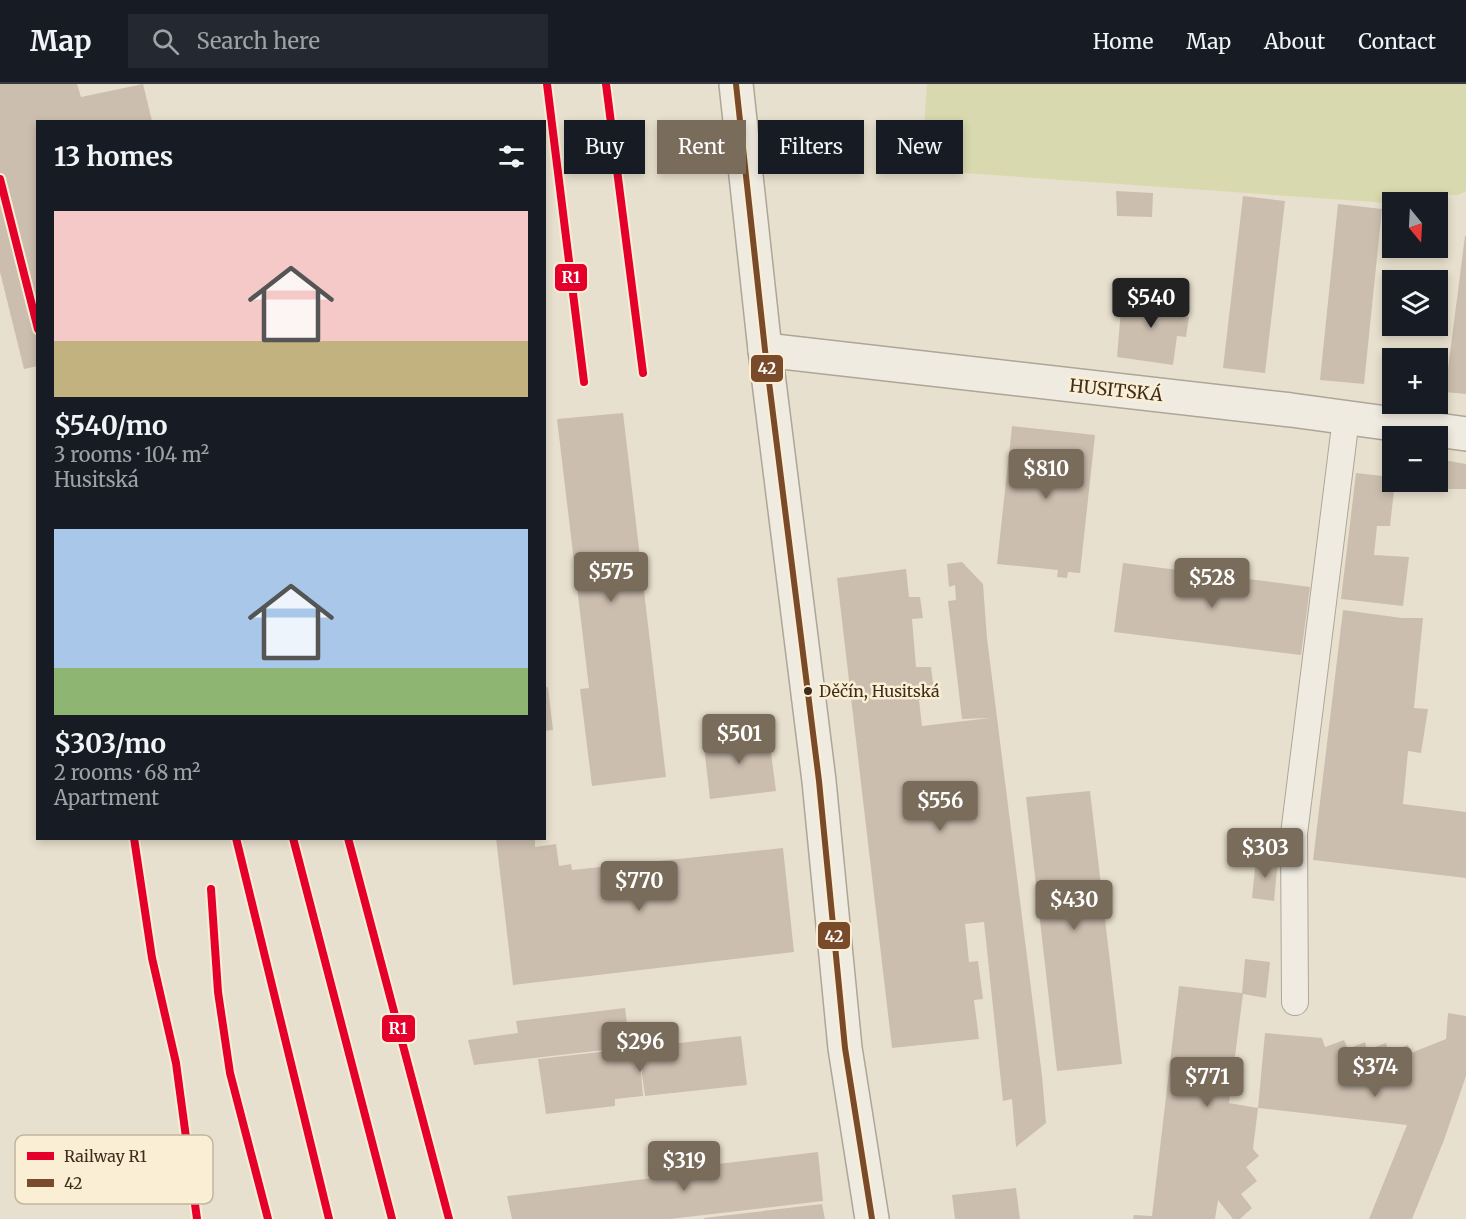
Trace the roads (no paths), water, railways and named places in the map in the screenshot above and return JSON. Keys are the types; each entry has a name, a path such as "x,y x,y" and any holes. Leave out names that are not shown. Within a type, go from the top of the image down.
{"street":[{"path":"736,84 765,350 819,781 845,1048 872,1219"},
{"name":"HUSITSKÁ","path":"765,350 1466,434"}],"lane":[{"path":"1295,1002 1294,834 1346,418"}],"rail line":[{"name":"R1","path":"547,84 584,382"},
{"name":"R1","path":"606,84 643,373"},
{"name":"R1","path":"0,179 36,321"},
{"name":"R1","path":"134,840 152,958 176,1063 186,1135"},
{"name":"R1","path":"236,840 329,1219"},
{"name":"R1","path":"294,840 392,1219"},
{"name":"R1","path":"349,840 449,1219"},
{"name":"R1","path":"211,889 218,992 230,1073 268,1219"},
{"name":"R1","path":"195,1204 197,1219"}],"place":[{"name":"Děčín, Husitská","path":"808,691"}]}
